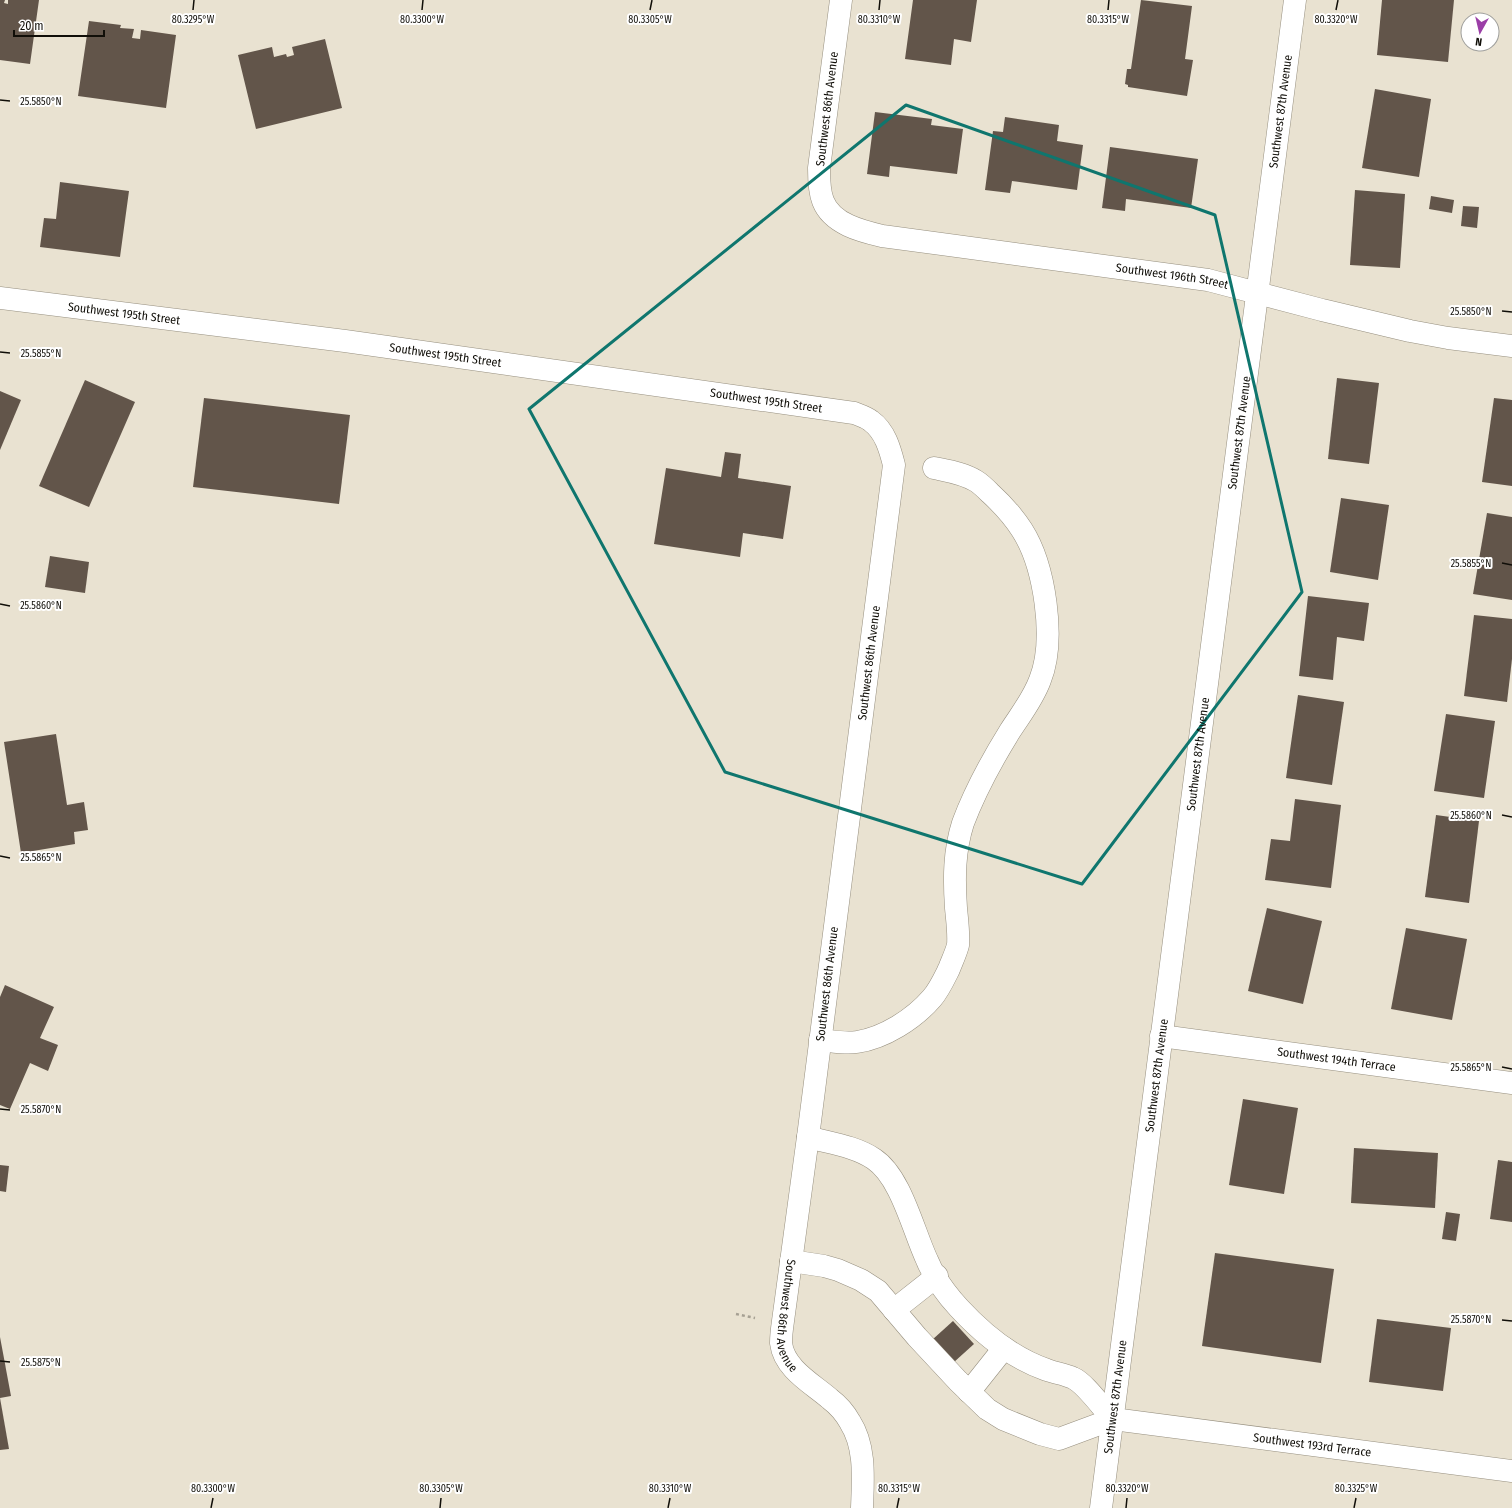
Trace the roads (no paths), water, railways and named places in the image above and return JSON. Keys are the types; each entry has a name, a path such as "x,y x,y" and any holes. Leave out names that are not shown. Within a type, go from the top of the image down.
{"street":[{"name":"Southwest 86th Avenue","path":"833,215 823,202 819,184 819,168 841,0"},
{"name":"Southwest 87th Avenue","path":"1101,1508 1256,293 1295,0"},
{"name":"Southwest 196th Street","path":"833,215 846,225 864,232 882,236 1208,280 1410,331 1448,338 1512,346"},
{"name":"Southwest 195th Street","path":"0,298 346,341 854,413 872,421 883,433"},
{"name":"Southwest 86th Avenue","path":"862,1508 862,1462 858,1441 851,1423 842,1410 830,1399 803,1379 784,1352 781,1342 782,1321 808,1137 894,465 890,448 883,433"},
{"path":"820,1040 854,1042 870,1039 906,1020 922,1008 933,997 943,981 953,960 958,944 955,880 958,839 964,822 996,753 1033,696 1046,663 1048,649 1046,606 1033,554 1023,531 1008,511 977,482 964,476 934,468"},
{"name":"Southwest 194th Terrace","path":"1161,1036 1512,1083"},
{"path":"791,1261 824,1266 838,1270 860,1280 878,1292 917,1337 969,1392 987,1409 1003,1419 1040,1434 1059,1439 1113,1419 1084,1386 1074,1378 1047,1371 1024,1361 1004,1348 958,1307 943,1288 927,1261 894,1181 885,1168 874,1159 859,1151 808,1137"},
{"path":"894,1310 937,1276"},
{"path":"969,1392 1004,1348"},
{"name":"Southwest 193rd Terrace","path":"1113,1419 1512,1471"}]}
